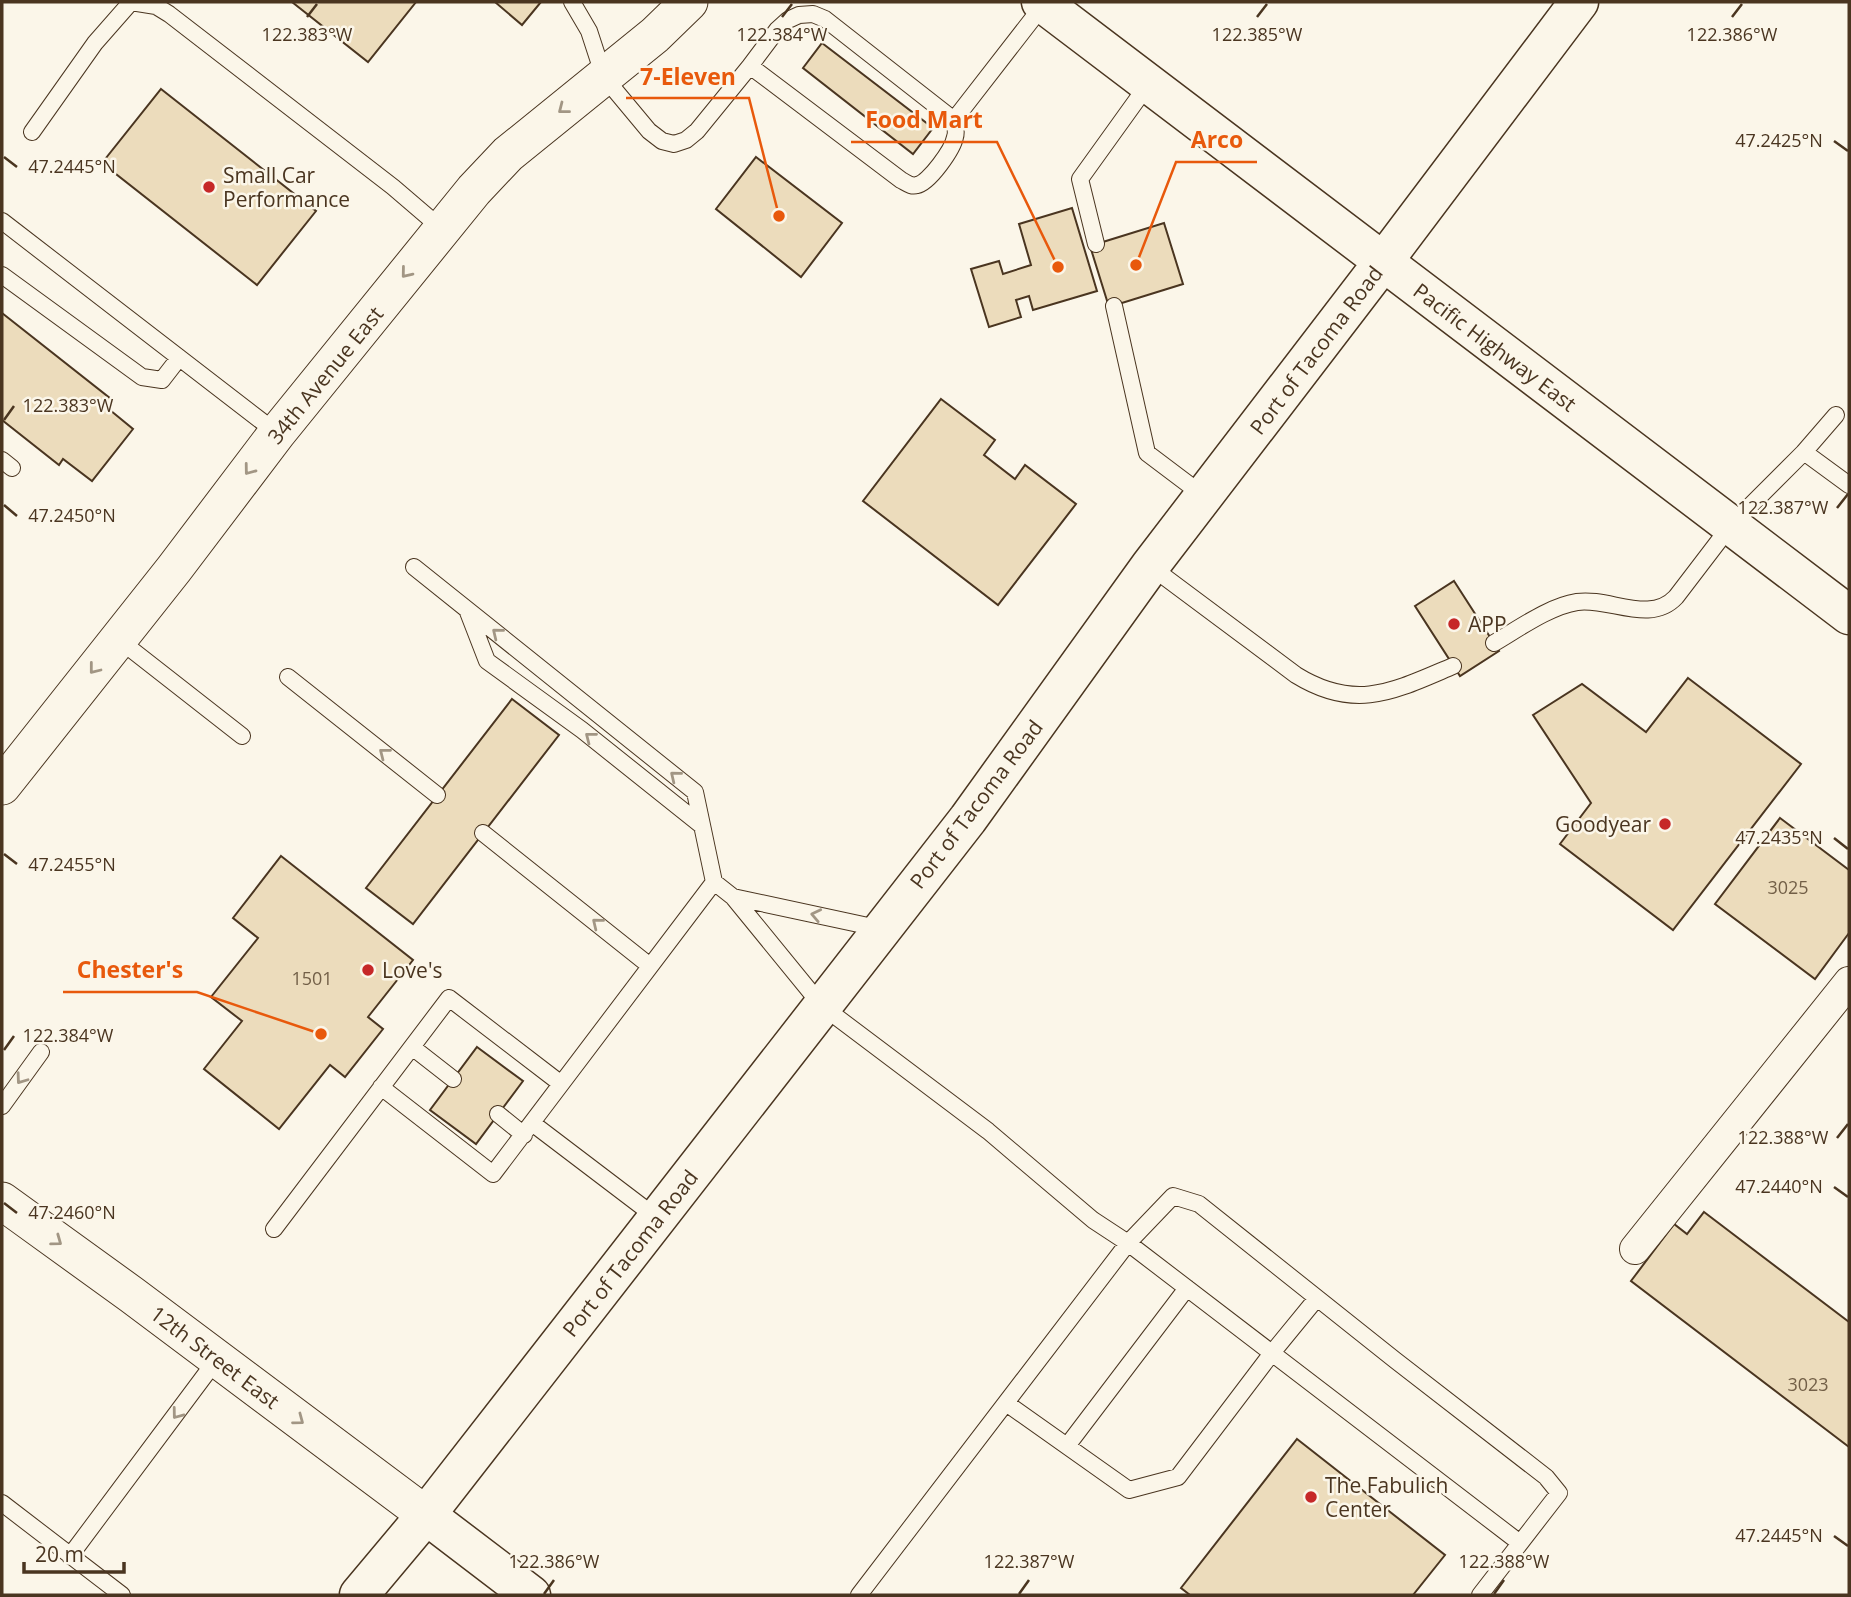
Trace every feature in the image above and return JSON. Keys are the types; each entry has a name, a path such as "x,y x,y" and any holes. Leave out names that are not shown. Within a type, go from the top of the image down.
{"main road":[{"name":"Port of Tacoma Road","path":"359,1595 426,1515 968,819 1150,566 1578,2"},
{"name":"Pacific Highway East","path":"1042,3 1849,615"},
{"path":"426,1515 531,1595"}],"street":[{"name":"34th Avenue East","path":"2,786 277,433 474,190 508,154 655,35 689,2"},
{"path":"1635,1249 1849,982"},
{"name":"12th Street East","path":"2,1201 426,1515"}],"lane":[{"path":"32,132 95,43 131,2 156,6 382,178 442,229"},
{"path":"572,2 589,32 604,76 649,131 662,141 674,144 686,140 697,131 777,30 799,15 813,15 825,19 954,120 955,139 926,181 911,186 750,66"},
{"path":"954,120 1042,3"},
{"path":"1096,244 1080,178 1149,83"},
{"path":"2,221 277,433"},
{"path":"2,275 142,377 162,380 179,358"},
{"path":"1114,306 1147,453 1204,496"},
{"path":"1494,643 1557,608 1577,602 1643,610 1665,607 1676,597 1731,525 1804,452 1836,415"},
{"path":"1804,452 1849,485"},
{"path":"1150,566 1296,675 1320,688 1360,696 1380,694 1453,666"},
{"path":"414,567 695,792 714,881 733,897 822,1006 988,1131 1093,1220 1128,1243 1520,1543"},
{"path":"467,609 487,661 582,730 701,825"},
{"path":"118,639 242,736"},
{"path":"288,677 437,795"},
{"path":"483,833 650,966"},
{"path":"381,1087 493,1174 714,881"},
{"path":"733,897 882,929"},
{"path":"274,1229 449,998 560,1083"},
{"path":"411,1047 453,1079"},
{"path":"2,1106 41,1052"},
{"path":"498,1114 528,1129 657,1218"},
{"path":"859,1595 1128,1243 1173,1196 1199,1204 1546,1477 1559,1493 1480,1595"},
{"path":"1067,1446 1187,1288"},
{"path":"1006,1403 1129,1490 1178,1478 1317,1298"},
{"path":"70,1556 217,1359"},
{"path":"2,1503 122,1595"}],"building":[{"path":"292,2 416,2 368,62"},
{"path":"495,2 541,2 522,25"},
{"path":"822,43 933,128 913,154 803,68"},
{"name":"Small Car Performance","path":"161,89 316,211 257,285 102,163"},
{"path":"756,157 842,223 801,277 716,209"},
{"path":"1072,208 1097,291 1033,310 1029,296 1016,300 1021,317 989,327 971,269 999,261 1003,274 1031,265 1019,224"},
{"path":"1164,223 1183,284 1109,307 1090,246"},
{"path":"2,313 111,399 105,406 133,429 92,481 63,459 59,465 2,420"},
{"path":"941,399 995,440 984,455 1015,479 1025,465 1076,504 998,605 863,501"},
{"name":"APP","path":"1454,581 1499,651 1460,676 1415,606"},
{"name":"Goodyear","path":"1688,678 1801,764 1673,930 1560,844 1591,803 1533,715 1582,684 1646,732"},
{"name":"Love's","path":"512,699 559,735 413,924 366,888"},
{"path":"1780,818 1849,870 1849,933 1815,979 1715,904"},
{"path":"281,856 413,960 368,1017 383,1029 345,1077 330,1065 279,1129 204,1069 242,1021 211,997 258,938 233,918"},
{"path":"477,1047 523,1081 476,1144 430,1110"},
{"path":"1704,1212 1849,1322 1849,1447 1631,1281 1674,1224 1687,1234"},
{"name":"The Fabulich Center","path":"1297,1439 1445,1555 1413,1595 1190,1595 1181,1588"}],"place":[{"name":"Small Car Performance","path":"209,187"},
{"name":"7-Eleven","path":"779,216"},
{"name":"Arco","path":"1136,265"},
{"name":"Food Mart","path":"1058,267"},
{"name":"APP","path":"1454,624"},
{"name":"Goodyear","path":"1665,824"},
{"name":"Love's","path":"368,970"},
{"name":"Chester's","path":"321,1034"},
{"name":"The Fabulich Center","path":"1311,1497"}]}
